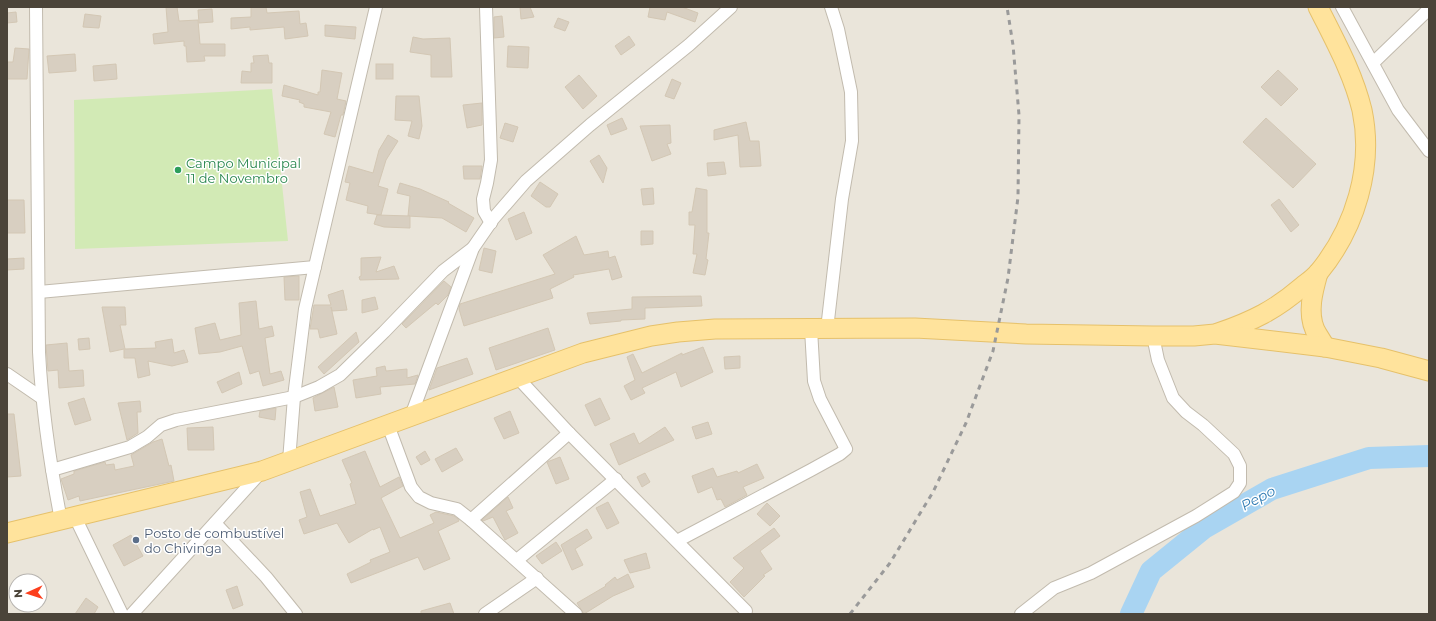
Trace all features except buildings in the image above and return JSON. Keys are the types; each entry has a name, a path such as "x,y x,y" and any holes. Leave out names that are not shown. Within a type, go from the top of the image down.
{"main road":[{"path":"1216,334 1254,320 1268,312 1284,302 1318,273 1336,246 1352,216 1360,192 1364,167 1365,142 1362,112 1350,70 1318,7"},
{"path":"1318,273 1312,295 1311,311 1315,329 1325,347"},
{"path":"7,533 262,472 583,353 651,336 678,332 715,329 915,328 1026,334 1194,336 1216,334 1325,347 1381,358 1429,371"}],"street":[{"path":"36,7 39,352 42,398 52,470 68,518 122,614"},
{"path":"289,461 294,397 305,310 376,7"},
{"path":"486,7 491,160 483,199 484,212 491,222"},
{"path":"412,416 473,248 491,222 526,181 590,125 689,45 731,7"},
{"path":"676,541 811,470 840,454 846,449 820,399 814,382 819,329 852,141 851,92 838,29 831,7"},
{"path":"1342,7 1398,110 1425,138 1429,151"},
{"path":"1373,63 1429,9"},
{"path":"52,470 130,447 162,426 176,420 294,397 319,387 340,375 443,271 473,248"},
{"path":"38,292 315,267"},
{"path":"1021,614 1054,588 1091,573 1196,516 1234,492 1240,483 1240,466 1234,454 1203,425 1186,412 1173,398 1158,360 1153,336"},
{"path":"7,374 42,398"},
{"path":"518,378 569,433 746,611"},
{"path":"388,425 411,487 419,497 431,503 457,510 471,520 576,614"},
{"path":"471,520 569,433"},
{"path":"132,614 262,472"},
{"path":"516,560 616,479"},
{"path":"215,522 266,577 296,614"},
{"path":"485,614 537,578"}],"shaded area":[{"path":"7,7 1429,7 1429,614 7,614"}],"green space":[{"name":"Campo Municipal 11 de Novembro","path":"272,89 288,241 75,249 74,100"}],"waterway":[{"name":"Pepo","path":"1131,614 1151,571 1204,528 1272,489 1369,458 1429,456"}],"railway":[{"path":"850,614 890,563 933,492 966,423 993,351 1008,278 1018,197 1019,115 1013,45 1007,7"}],"place":[{"name":"Campo Municipal 11 de Novembro","path":"178,170"},
{"name":"Posto de combustível do Chivinga","path":"136,540"}]}
